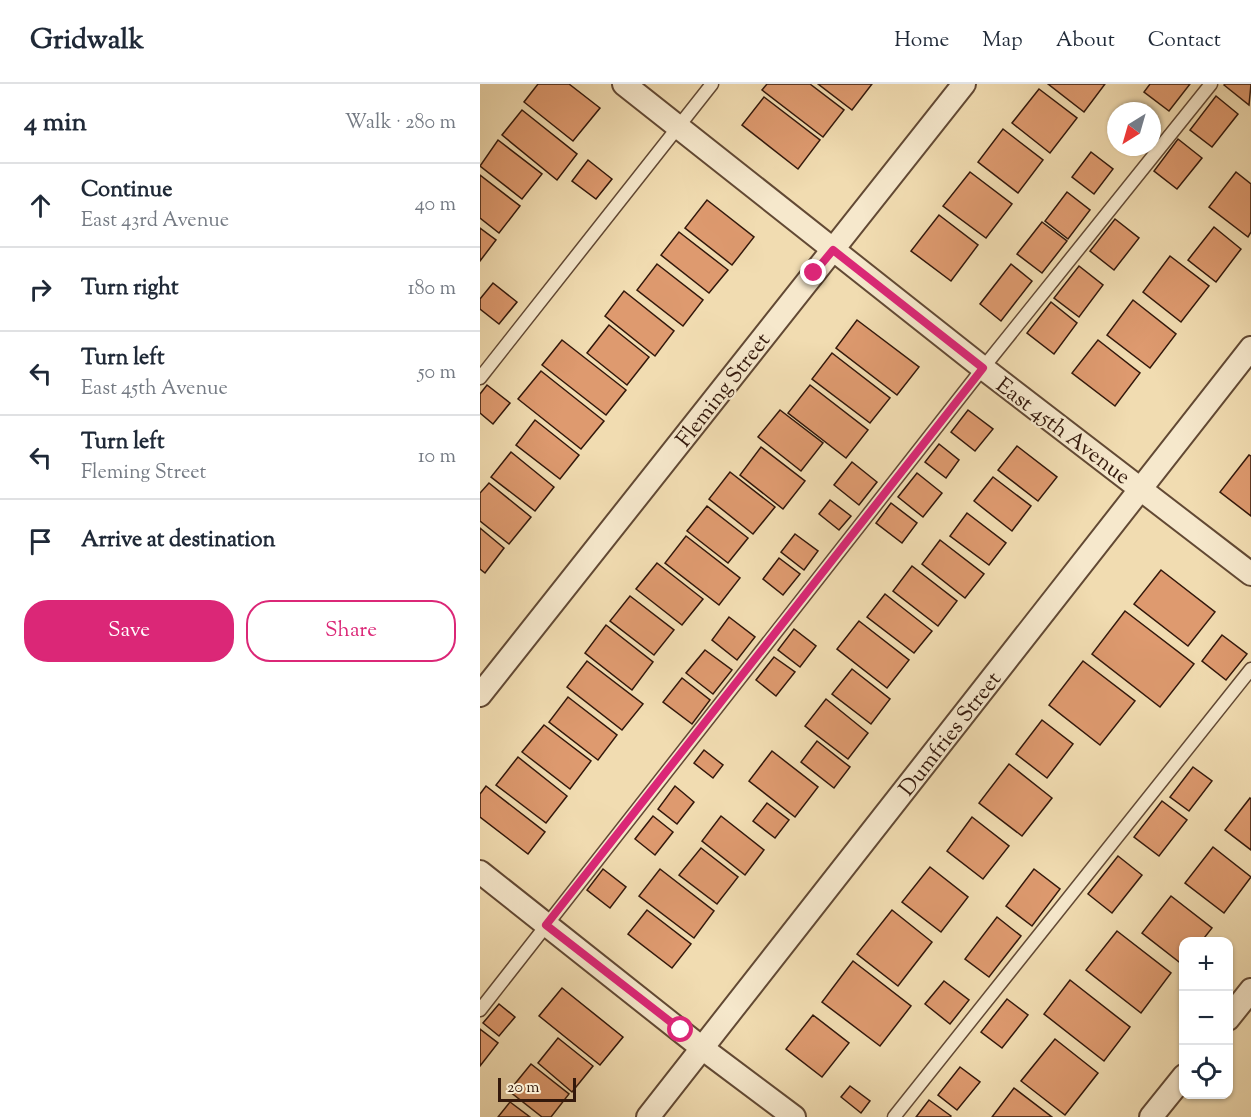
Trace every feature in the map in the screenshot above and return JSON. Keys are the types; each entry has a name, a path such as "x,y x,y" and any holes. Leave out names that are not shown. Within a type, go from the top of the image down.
{"street":[{"name":"East 45th Avenue","path":"624,84 983,368 1251,574"},
{"name":"Fleming Street","path":"480,695 964,84"},
{"name":"Dumfries Street","path":"648,1117 1251,348"},
{"path":"480,872 702,1048 794,1117"},
{"path":"1233,1013 1251,990"},
{"path":"1151,1117 1179,1082"}],"lane":[{"path":"480,378 712,84"},
{"path":"480,1010 983,368 1211,84"},
{"path":"894,1117 1251,669"}],"building":[{"path":"538,84 569,84 600,108 573,141 524,102"},
{"path":"767,84 810,84 844,110 823,137 762,90"},
{"path":"818,84 872,84 852,110"},
{"path":"1048,84 1105,84 1084,112"},
{"path":"1150,84 1190,84 1169,111 1161,105 1161,102 1157,102 1144,92"},
{"path":"1251,84 1249,105 1224,85"},
{"path":"1039,89 1077,118 1050,153 1012,123"},
{"path":"1216,96 1238,114 1212,147 1190,130"},
{"path":"764,97 820,140 798,169 742,125"},
{"path":"522,110 577,154 557,180 502,135"},
{"path":"1003,129 1043,160 1018,193 978,162"},
{"path":"1178,139 1202,158 1177,189 1154,171"},
{"path":"498,140 542,174 522,199 480,166"},
{"path":"1091,152 1113,169 1094,194 1072,177"},
{"path":"588,160 612,179 596,199 572,181"},
{"path":"970,172 1012,204 986,238 943,206"},
{"path":"1236,172 1251,184 1251,232 1248,237 1209,207"},
{"path":"480,175 520,206 499,233 480,218"},
{"path":"1067,192 1090,210 1068,239 1045,221"},
{"path":"707,200 754,237 732,265 685,228"},
{"path":"939,215 978,245 951,281 911,251"},
{"path":"1115,219 1139,238 1114,270 1090,251"},
{"path":"1042,222 1067,241 1042,273 1017,254"},
{"path":"1214,227 1241,249 1216,282 1188,260"},
{"path":"480,228 496,240 480,261"},
{"path":"679,232 728,270 709,293 661,255"},
{"path":"1170,256 1209,286 1181,322 1143,292"},
{"path":"657,264 703,300 683,326 637,290"},
{"path":"1011,264 1032,281 1001,321 980,304"},
{"path":"1079,266 1103,285 1079,317 1054,298"},
{"path":"493,283 517,302 499,324 480,309 480,299"},
{"path":"624,291 674,331 655,356 605,316"},
{"path":"1133,300 1176,334 1150,368 1107,335"},
{"path":"1051,302 1077,323 1054,354 1027,333"},
{"path":"857,320 919,367 897,395 836,348"},
{"path":"609,325 649,357 627,385 587,353"},
{"path":"562,340 626,390 606,415 542,365"},
{"path":"1098,340 1140,373 1115,406 1072,373"},
{"path":"832,353 890,398 870,423 812,379"},
{"path":"541,371 604,421 581,449 518,399"},
{"path":"487,385 510,403 493,424 480,413 480,394"},
{"path":"810,385 868,430 846,458 788,413"},
{"path":"780,410 823,443 801,471 758,437"},
{"path":"968,410 993,429 975,451 951,432"},
{"path":"535,420 579,455 560,479 516,445"},
{"path":"939,444 959,460 946,478 925,462"},
{"path":"1017,446 1057,477 1038,501 998,470"},
{"path":"761,447 805,481 783,509 740,475"},
{"path":"511,452 554,487 535,511 491,477"},
{"path":"1249,455 1251,456 1251,516 1220,492"},
{"path":"852,462 877,482 859,505 834,485"},
{"path":"730,472 775,507 753,534 709,499"},
{"path":"917,473 942,493 923,517 898,497"},
{"path":"993,477 1031,506 1012,531 974,501"},
{"path":"489,483 531,517 509,544 480,521 480,493"},
{"path":"830,500 851,516 839,530 819,514"},
{"path":"891,503 917,523 902,543 876,523"},
{"path":"707,506 748,538 728,563 687,531"},
{"path":"967,513 1006,543 989,565 950,536"},
{"path":"480,528 504,548 485,573 480,569"},
{"path":"795,534 818,551 804,570 781,552"},
{"path":"686,536 740,578 719,605 665,563"},
{"path":"940,540 984,574 965,598 922,564"},
{"path":"779,558 800,574 783,595 763,579"},
{"path":"657,563 703,599 682,625 636,589"},
{"path":"912,566 957,601 938,626 893,591"},
{"path":"1161,570 1215,612 1188,646 1134,604"},
{"path":"885,594 932,631 914,653 867,617"},
{"path":"630,596 674,630 654,655 610,621"},
{"path":"1125,611 1194,664 1160,707 1092,654"},
{"path":"729,617 755,637 737,660 712,640"},
{"path":"859,621 909,660 887,688 837,649"},
{"path":"606,625 653,662 632,690 585,653"},
{"path":"794,629 816,646 800,667 778,650"},
{"path":"1222,635 1247,654 1226,680 1202,661"},
{"path":"705,650 732,670 713,694 686,673"},
{"path":"774,657 795,672 776,696 756,680"},
{"path":"587,661 643,704 622,730 567,687"},
{"path":"1083,661 1135,701 1100,745 1049,705"},
{"path":"852,669 890,699 871,724 832,694"},
{"path":"682,678 710,700 692,724 663,702"},
{"path":"568,697 617,735 598,760 549,722"},
{"path":"826,699 868,733 848,759 805,726"},
{"path":"1042,720 1073,744 1047,778 1016,754"},
{"path":"544,725 591,761 570,789 522,752"},
{"path":"817,741 850,767 834,788 801,762"},
{"path":"704,750 723,765 713,778 694,763"},
{"path":"772,751 818,787 795,817 749,781"},
{"path":"518,757 567,796 546,823 496,785"},
{"path":"1009,764 1052,798 1022,836 979,803"},
{"path":"1193,767 1212,781 1189,811 1170,797"},
{"path":"486,786 545,832 528,854 480,817 480,794"},
{"path":"675,786 694,802 677,824 658,809"},
{"path":"1251,799 1251,850 1225,830"},
{"path":"1162,801 1187,820 1159,856 1134,837"},
{"path":"767,803 789,820 775,838 753,821"},
{"path":"653,816 673,832 655,855 635,839"},
{"path":"721,816 764,850 745,875 702,841"},
{"path":"972,817 1009,846 983,879 947,851"},
{"path":"1213,847 1251,877 1224,913 1185,883"},
{"path":"701,848 738,877 717,904 679,875"},
{"path":"1118,856 1142,875 1112,913 1088,894"},
{"path":"930,867 968,897 941,932 902,902"},
{"path":"603,869 626,887 610,908 587,890"},
{"path":"660,869 714,911 694,938 639,896"},
{"path":"1034,869 1060,889 1032,926 1006,906"},
{"path":"1171,896 1212,928 1205,937 1179,937 1179,962 1142,933"},
{"path":"647,910 691,944 672,968 628,934"},
{"path":"892,910 932,942 898,986 857,954"},
{"path":"997,917 1021,936 989,977 965,959"},
{"path":"1117,931 1171,973 1141,1013 1086,970"},
{"path":"853,961 911,1006 880,1046 822,1002"},
{"path":"1070,980 1130,1027 1104,1061 1044,1014"},
{"path":"944,981 969,1000 950,1024 925,1004"},
{"path":"562,988 623,1037 600,1065 539,1016"},
{"path":"1007,999 1028,1015 1002,1048 981,1032"},
{"path":"499,1004 515,1017 499,1036 483,1023"},
{"path":"813,1015 849,1043 822,1077 786,1049"},
{"path":"480,1029 498,1043 480,1066"},
{"path":"558,1038 593,1066 572,1092 538,1063"},
{"path":"1055,1039 1098,1073 1065,1115 1021,1081"},
{"path":"531,1064 569,1094 551,1117 542,1117 509,1091"},
{"path":"960,1067 980,1082 957,1110 938,1095"},
{"path":"850,1086 870,1101 861,1113 841,1097"},
{"path":"1014,1088 1052,1117 992,1117"},
{"path":"929,1100 951,1116 916,1117"},
{"path":"510,1102 530,1117 498,1117"}],"route":[{"path":"681,1030 546,925 983,368 833,250 814,273"}]}
